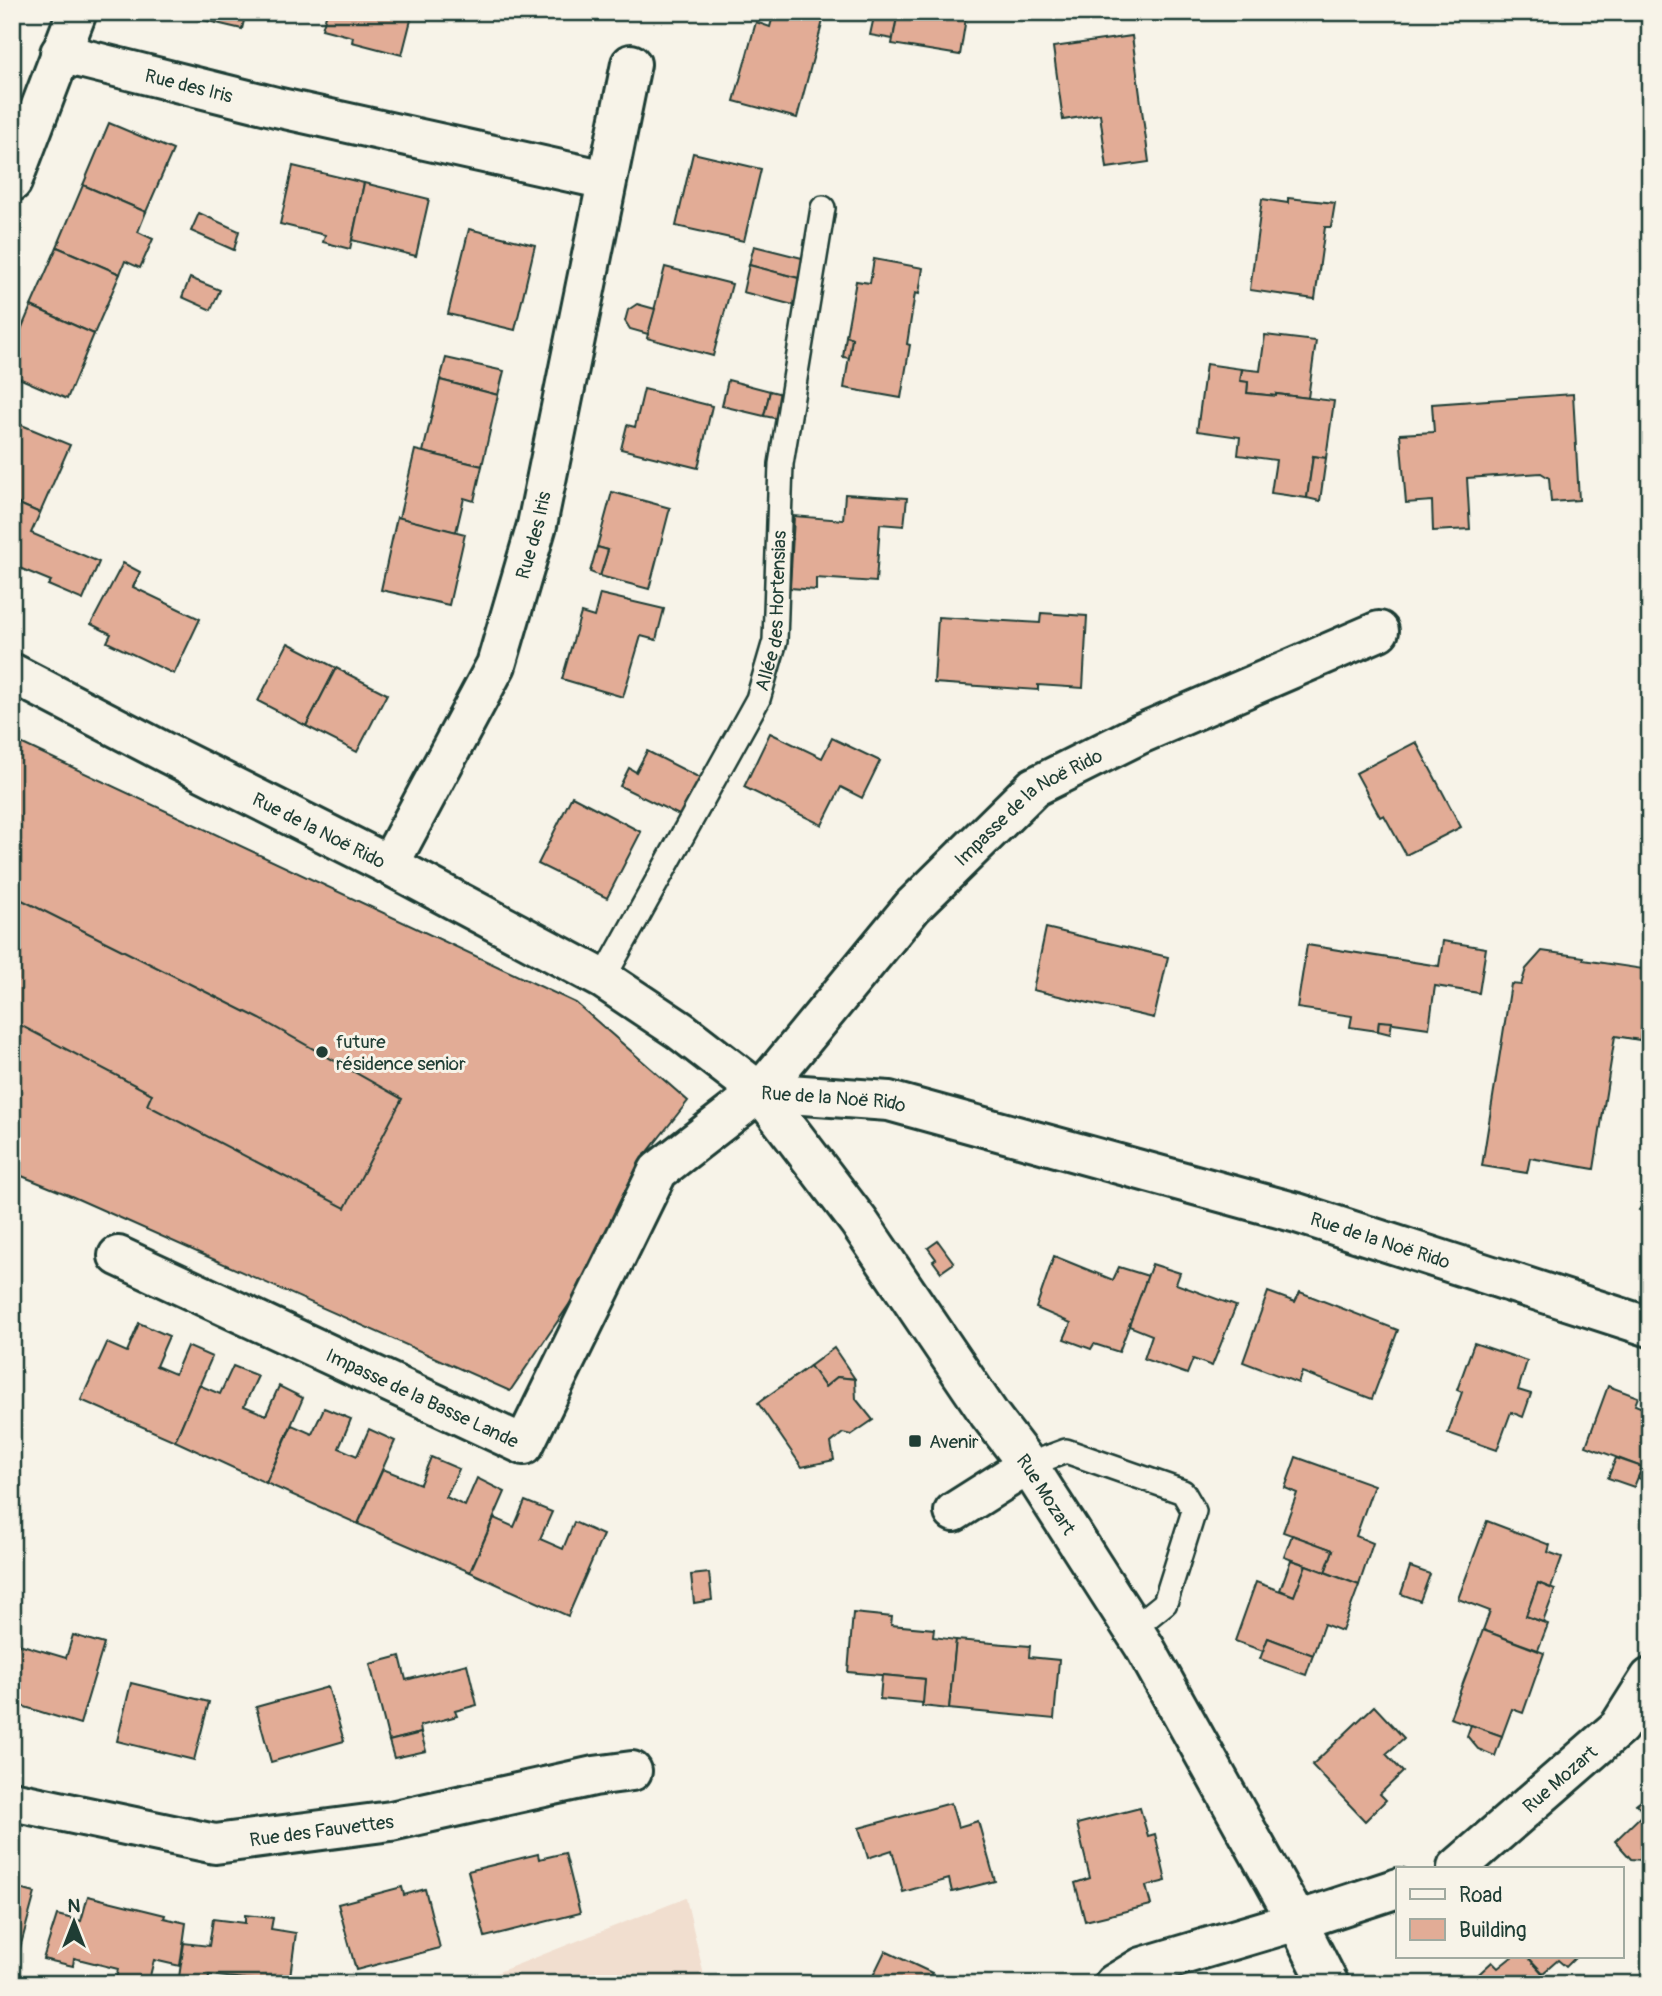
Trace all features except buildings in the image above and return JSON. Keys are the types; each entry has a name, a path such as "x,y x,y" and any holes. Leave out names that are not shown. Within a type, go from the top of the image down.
{"street":[{"path":"12,182 77,12"},
{"name":"Rue des Iris","path":"60,53 276,107 606,180"},
{"name":"Rue des Iris","path":"389,865 495,665 537,525 631,64"},
{"name":"Impasse de la Noë Rido","path":"760,1092 913,906 1034,787 1140,734 1379,631"},
{"name":"Rue de la Noë Rido","path":"12,673 389,865 603,979 681,1031 760,1092 889,1101 1297,1213 1650,1326"},
{"name":"Impasse de la Basse Lande","path":"118,1256 524,1445 658,1171 760,1092"},
{"name":"Rue Mozart","path":"760,1092 859,1222 989,1414 1028,1465 1133,1629 1297,1921 1329,1984"},
{"path":"954,1512 1028,1465"},
{"name":"Rue Mozart","path":"1458,1867 1619,1727 1650,1678"},
{"name":"Rue des Fauvettes","path":"12,1801 215,1844 391,1821 594,1776 632,1771"},
{"path":"1114,1984 1142,1966 1297,1921 1396,1889"}],"lane":[{"name":"Allée des Hortensias","path":"603,979 758,699 775,640 781,464 823,208"},
{"path":"1028,1465 1066,1451 1183,1492 1194,1511 1164,1603 1133,1629"}],"shaded area":[{"path":"686,1898 706,1984 468,1984"}],"place":[{"name":"future résidence senior","path":"322,1052"},
{"name":"Avenir","path":"915,1441"}]}
